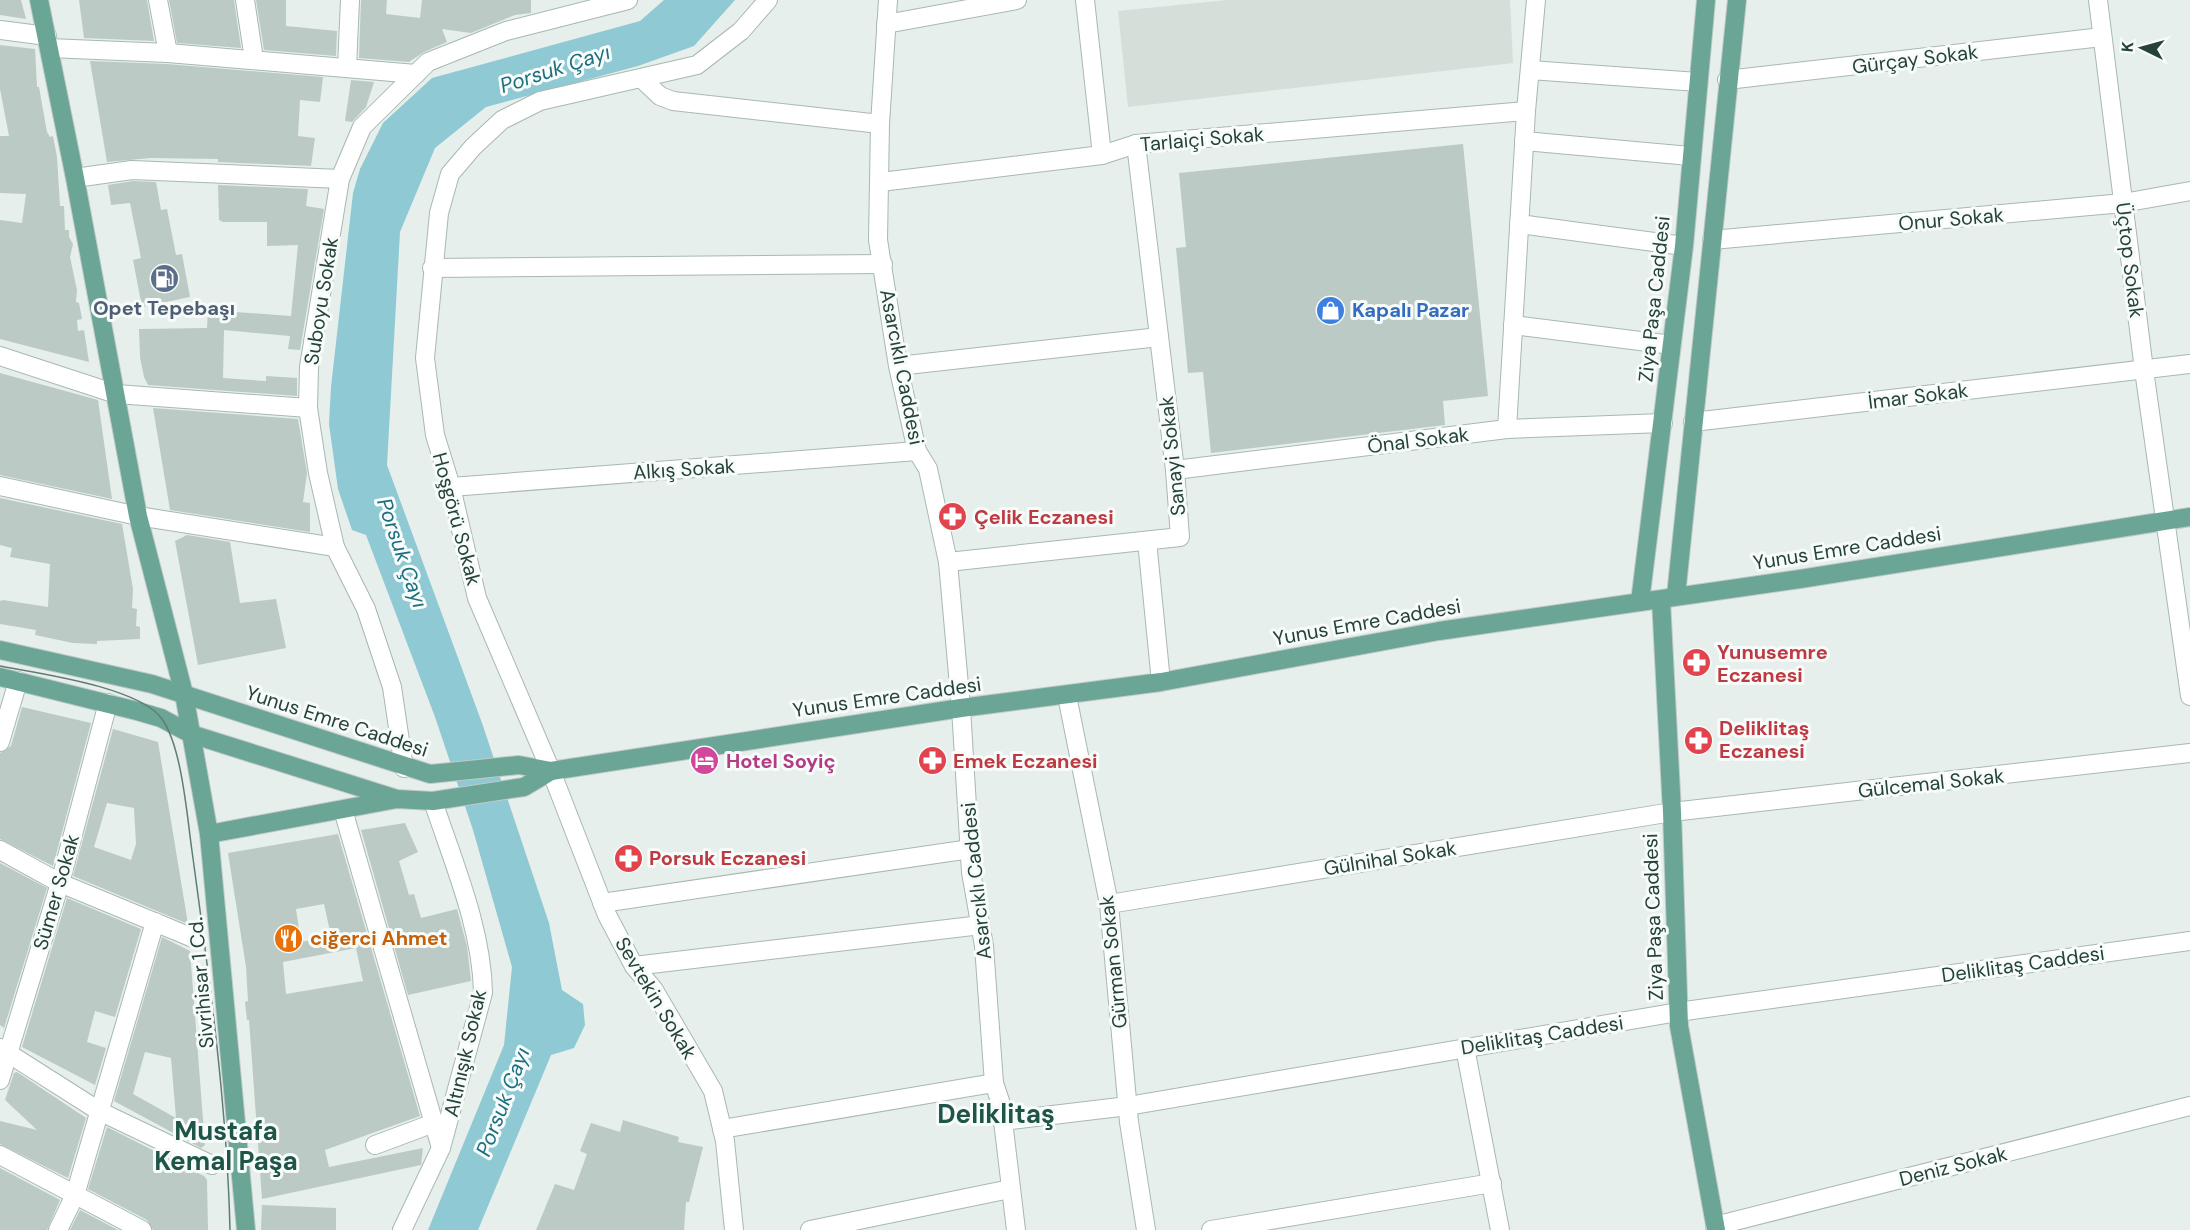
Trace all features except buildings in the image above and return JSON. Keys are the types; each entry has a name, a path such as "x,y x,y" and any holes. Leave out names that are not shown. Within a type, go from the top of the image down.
{"main road":[{"name":"Sivrihisar 1 Cd.","path":"39,0 75,178 138,516 184,694 209,834 246,1230"},
{"name":"Ziya Paşa Caddesi","path":"1640,602 1684,246 1690,156 1706,0"},
{"name":"Ziya Paşa Caddesi","path":"1716,1228 1678,1012 1668,598 1693,422 1737,0"},
{"name":"Yunus Emre Caddesi","path":"0,650 152,684 404,768 430,774 519,765 551,771 961,708 1161,682 1439,631 1812,577 2190,517"},
{"name":"Yunus Emre Caddesi","path":"0,677 161,718 191,734 397,799 433,801 524,787 551,771"},
{"name":"Yunus Emre Caddesi","path":"209,834 397,799"}],"street":[{"path":"158,0 168,53"},
{"path":"244,0 254,59"},
{"path":"347,68 351,0"},
{"name":"Suboyu Sokak","path":"404,768 392,687 366,609 335,547 318,473 309,408 309,367 340,178 362,127 428,62 506,32 628,0"},
{"name":"Hoşgörü Sokak","path":"551,771 477,598 451,487 435,435 425,358 439,213 450,174 473,147 502,120 540,101 697,65 741,32 768,0"},
{"name":"Asarcıklı Caddesi","path":"888,0 880,124 881,182 878,240 898,366 917,451 928,469 948,562 961,708 971,872 981,925 994,1083 1001,1104 1016,1230"},
{"path":"1085,0 1102,155"},
{"path":"1507,429 1526,111 1536,0"},
{"name":"Üçtop Sokak","path":"2098,0 2144,370 2190,696"},
{"path":"886,24 1006,1"},
{"path":"0,30 48,42 416,74"},
{"name":"Gürçay Sokak","path":"1727,80 2102,37"},
{"path":"1530,70 1698,82"},
{"path":"642,79 660,96 673,101 880,124"},
{"name":"Tarlaiçi Sokak","path":"881,182 1102,155 1136,144 1526,111"},
{"path":"1524,141 1690,156"},
{"name":"Sanayi Sokak","path":"948,562 1180,537 1175,470 1136,144"},
{"path":"75,178 132,170 340,178"},
{"name":"Onur Sokak","path":"1712,240 2123,203 2190,191"},
{"path":"1519,224 1684,246"},
{"path":"433,261 883,264"},
{"path":"1514,325 1672,345"},
{"path":"898,366 1159,337"},
{"path":"0,356 116,394 309,408"},
{"name":"İmar Sokak","path":"1693,422 2190,364"},
{"name":"Önal Sokak","path":"1175,470 1507,429 1663,423"},
{"name":"Alkış Sokak","path":"451,487 917,451"},
{"path":"0,486 138,516 335,547"},
{"path":"1147,541 1161,682"},
{"path":"0,742 18,681"},
{"name":"Gürman Sokak","path":"1067,696 1109,904 1128,1106 1146,1230"},
{"name":"Sümer Sokak","path":"0,1080 4,1051 60,883 108,703"},
{"name":"Gülcemal Sokak","path":"1672,812 2190,753"},
{"name":"Sevtekin Sokak","path":"551,771 602,903 634,966 654,990 713,1091 722,1129 734,1230"},
{"name":"Altınışık Sokak","path":"402,1230 441,1148 483,993 482,966 458,877 433,801"},
{"path":"343,810 441,1148"},
{"name":"Gülnihal Sokak","path":"1109,904 1672,812"},
{"path":"602,903 970,849"},
{"path":"0,850 60,883 193,938"},
{"path":"58,1230 75,1195 154,922"},
{"path":"634,966 981,925"},
{"name":"Deliklitaş Caddesi","path":"1002,1121 1128,1106 1678,1012 2190,941"},
{"path":"1465,1048 1500,1230"},
{"path":"4,1051 99,1111 212,1165"},
{"path":"722,1129 994,1083"},
{"name":"Deniz Sokak","path":"1716,1228 2190,1106"},
{"path":"375,1145 434,1123"},
{"path":"0,1155 142,1230"},
{"path":"1211,1230 1492,1183"},
{"path":"810,1230 1010,1189"}],"shaded area":[{"path":"1227,0 1510,0 1513,63 1128,107 1118,11"}],"water":[{"name":"Porsuk Çayı","path":"664,0 735,0 694,46 638,66 486,107 435,148 400,232 387,465 482,723 549,923 562,990 583,1004 585,1025 574,1048 551,1055 478,1230 428,1230 504,1045 512,967 473,830 435,717 366,535 352,530 338,489 329,424 331,387 353,193 360,169 383,123 432,78 640,21"}],"tram line":[{"path":"0,666 87,683 133,698 150,708 162,719 169,731 183,782 211,993 225,1135 230,1230"}],"place":[{"name":"Opet Tepebaşı","path":"164,278"},
{"name":"Kapalı Pazar","path":"1331,310"},
{"name":"Çelik Eczanesi","path":"953,517"},
{"name":"Yunusemre Eczanesi","path":"1696,663"},
{"name":"Deliklitaş Eczanesi","path":"1698,740"},
{"name":"Hotel Soyiç","path":"705,761"},
{"name":"Emek Eczanesi","path":"932,761"},
{"name":"Porsuk Eczanesi","path":"628,858"},
{"name":"ciğerci Ahmet","path":"289,938"}],"district":[{"name":"Deliklitaş","path":"996,1114"},
{"name":"Mustafa Kemal Paşa","path":"226,1146"}]}
